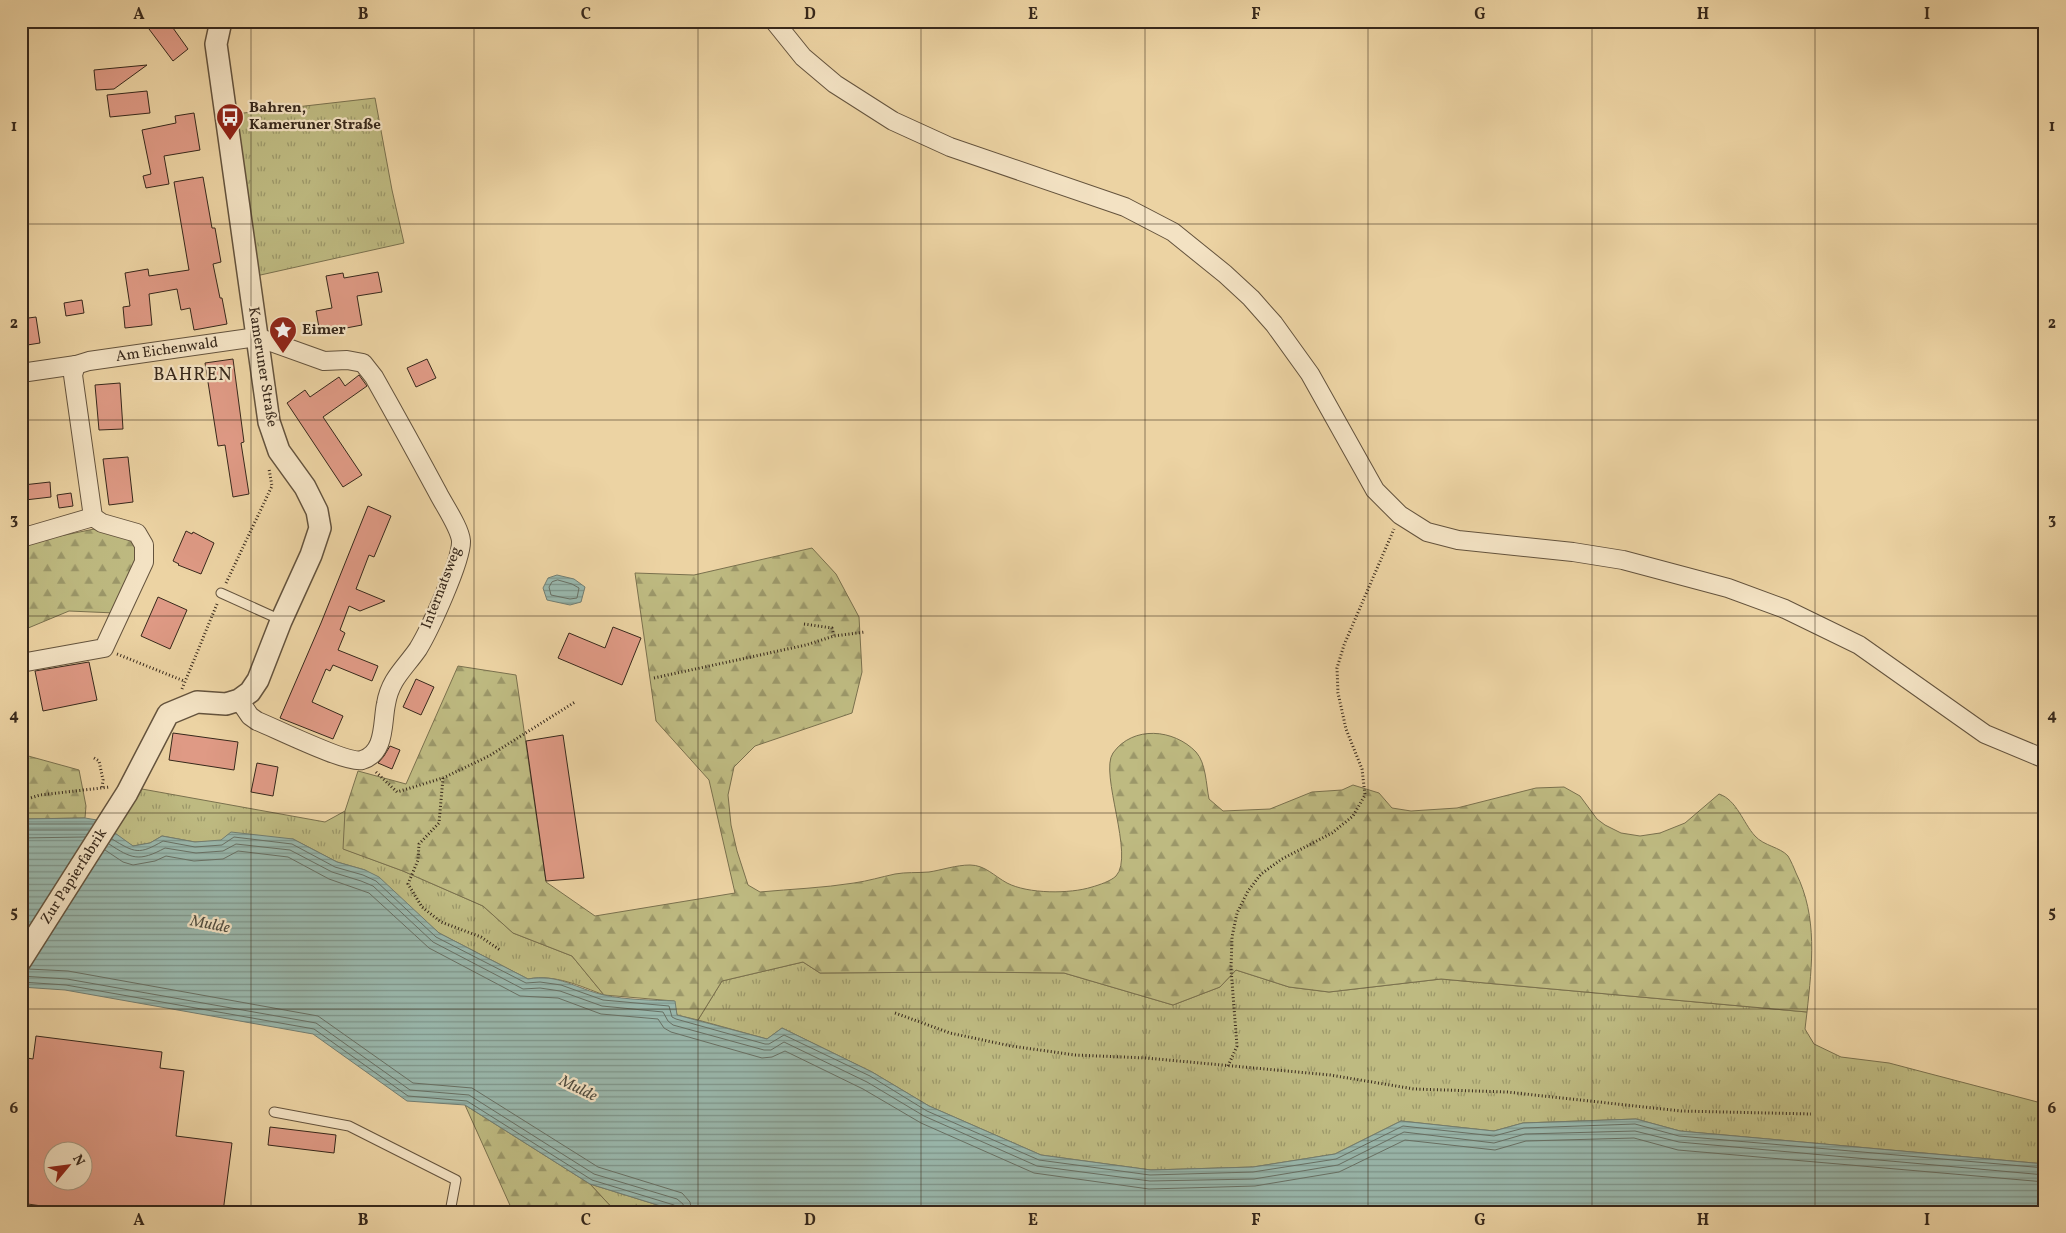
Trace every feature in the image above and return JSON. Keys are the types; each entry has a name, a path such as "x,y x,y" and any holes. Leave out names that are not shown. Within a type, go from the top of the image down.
{"street":[{"name":"Kameruner Straße","path":"221,21 216,44 269,422 279,451 305,487 317,511 320,528 311,555 281,621 258,680 250,692 239,700"},
{"path":"774,21 803,57 835,84 893,121 950,148 1125,207 1150,218 1180,238 1252,298 1274,324 1310,374 1375,490 1400,515 1427,532 1458,540 1573,552 1623,560 1728,588 1785,609 1859,645 1985,734 2045,758"},
{"name":"Am Eichenwald","path":"21,373 76,365 89,361 256,338"},
{"name":"Internatsweg","path":"256,338 324,361 348,360 363,363 374,377 461,538 460,551 432,620 418,649 400,670 389,693 382,737 376,750 362,760"},
{"path":"21,663 104,648 144,562 144,545 137,533 102,523 93,517 73,375 76,365"},
{"path":"21,538 93,517"},
{"path":"130,788 168,714 197,702 226,704 239,700 250,716 256,721 346,758 362,760"},
{"name":"Zur Papierfabrik","path":"21,960 130,788"}],"lane":[{"path":"221,593 281,621"},
{"path":"274,1112 349,1126 456,1180 450,1212"}],"path":[{"path":"104,648 184,681 221,593 272,486 268,461"},
{"path":"1228,1066 1237,1046 1231,969 1232,937 1237,913 1248,891 1261,874 1282,859 1332,833 1352,816 1365,795 1362,769 1346,729 1338,693 1337,668 1344,645 1400,515"},
{"path":"804,624 832,628 834,636"},
{"path":"654,678 806,645 834,636 865,632"},
{"path":"362,760 397,792 443,778 489,756 575,702"},
{"path":"94,758 98,761 103,780 102,788"},
{"path":"443,778 439,823 419,844 418,860 408,884 422,907 441,922 481,937 500,950"},
{"path":"21,801 40,795 102,788 130,788"},
{"path":"895,1013 950,1032 1011,1046 1075,1055 1146,1058 1330,1074 1414,1088 1507,1092 1681,1111 1811,1114"}],"green space":[{"path":"375,98 404,243 256,276 235,114"},
{"path":"104,527 127,536 138,547 137,566 115,613 69,611 21,631 21,544"},
{"path":"812,548 836,574 859,617 862,672 852,713 755,746 734,767 728,795 731,825 748,885 760,892 842,885 895,874 929,872 970,865 985,869 1016,887 1037,891 1072,891 1105,883 1116,876 1121,866 1122,851 1110,778 1110,763 1113,753 1121,744 1142,734 1154,733 1177,739 1187,744 1196,752 1204,768 1209,799 1223,811 1270,809 1312,792 1342,790 1353,785 1379,793 1392,808 1411,811 1457,808 1536,788 1564,787 1580,796 1597,819 1605,825 1621,833 1640,836 1660,833 1685,823 1719,794 1731,801 1755,836 1781,850 1788,856 1803,890 1808,907 1812,941 1807,1012 1441,979 1329,992 1289,987 1236,970 1220,987 1173,1005 1064,973 820,973 803,962 722,981 698,1020 677,1015 674,1001 604,995 572,956 513,933 483,906 403,871 343,849 345,811 358,771 406,784 458,666 516,675 546,882 595,916 735,893 709,780 656,721 635,573 694,575"},
{"path":"21,754 79,770 86,806 85,818 21,819"},
{"path":"142,789 325,822 345,811 344,849 403,871 483,906 513,933 572,956 604,995 558,979 528,979 439,933 365,870 337,862 293,839 195,842 162,836 150,843 133,846 114,834"},
{"path":"803,962 820,973 1064,973 1173,1005 1220,987 1236,970 1289,987 1329,992 1441,979 1807,1012 1805,1029 1814,1044 1841,1057 1889,1063 2045,1104 2045,1164 1680,1131 1636,1119 1523,1123 1494,1131 1401,1121 1335,1154 1253,1167 1151,1170 1041,1155 929,1106 872,1072 782,1028 767,1039 698,1020 722,981"},
{"path":"465,1105 590,1184 616,1212 513,1212"},
{"path":"590,1184 680,1212 616,1212"}],"water":[{"path":"557,575 574,579 585,587 581,602 570,605 547,600 543,588 548,578"},
{"name":"Mulde","path":"85,818 97,820 133,846 150,843 162,836 195,842 221,840 231,832 293,839 337,862 365,870 379,877 439,933 528,979 548,978 558,980 612,997 675,1001 677,1015 767,1039 782,1028 872,1072 929,1106 1041,1155 1151,1170 1253,1167 1335,1154 1401,1121 1494,1131 1523,1123 1636,1119 1680,1131 2045,1164 2045,1212 680,1212 590,1184 465,1105 407,1101 313,1034 65,990 21,987 21,819"}],"building":[{"path":"143,21 168,21 188,49 173,61"},
{"path":"147,65 114,89 96,90 94,70"},
{"path":"147,91 150,113 110,117 107,95"},
{"path":"194,113 200,150 164,156 169,184 146,188 143,176 151,174 142,130 176,123 175,116"},
{"path":"203,177 212,228 215,228 221,262 213,264 227,324 194,330 190,308 181,310 177,289 149,294 152,325 125,328 123,307 130,306 125,273 148,269 149,276 189,270 174,182"},
{"path":"378,272 382,292 357,296 362,325 320,333 316,311 332,308 326,276 343,273 344,278"},
{"path":"82,300 84,313 66,316 64,303"},
{"path":"36,317 40,343 21,346 21,319"},
{"path":"233,359 244,442 241,443 249,494 233,497 225,445 218,446 205,363"},
{"path":"427,359 436,378 416,387 407,368"},
{"path":"359,375 367,386 323,417 362,475 343,487 287,403 305,390 310,397 339,377 345,386"},
{"path":"120,383 123,429 99,430 95,385"},
{"path":"128,457 133,502 109,505 103,459"},
{"path":"50,482 51,497 25,500 23,485"},
{"path":"71,493 73,506 59,508 57,495"},
{"path":"368,506 391,516 374,557 369,555 356,589 385,601 360,611 349,606 340,630 345,633 338,650 378,666 372,681 333,665 330,671 326,669 312,702 343,716 333,739 280,718"},
{"path":"186,531 192,534 193,532 214,543 201,574 178,565 173,561"},
{"path":"158,597 187,610 170,649 141,636"},
{"path":"613,627 641,638 622,685 558,658 569,633 605,648"},
{"path":"89,662 97,700 43,711 35,671"},
{"path":"416,679 434,687 421,715 403,707"},
{"path":"173,733 238,742 234,770 169,760"},
{"path":"563,735 584,878 546,881 526,741"},
{"path":"390,746 400,750 392,769 378,763"},
{"path":"257,763 278,767 273,796 251,792"},
{"path":"36,1036 162,1052 160,1068 184,1071 176,1136 232,1143 223,1212 83,1212 21,1203 21,1057 33,1059"},
{"path":"270,1127 336,1135 334,1153 268,1145"}],"place":[{"name":"Bahren, Kameruner Straße","path":"230,141"},
{"name":"Eimer","path":"283,354"}],"district":[{"name":"BAHREN","path":"193,375"}]}
